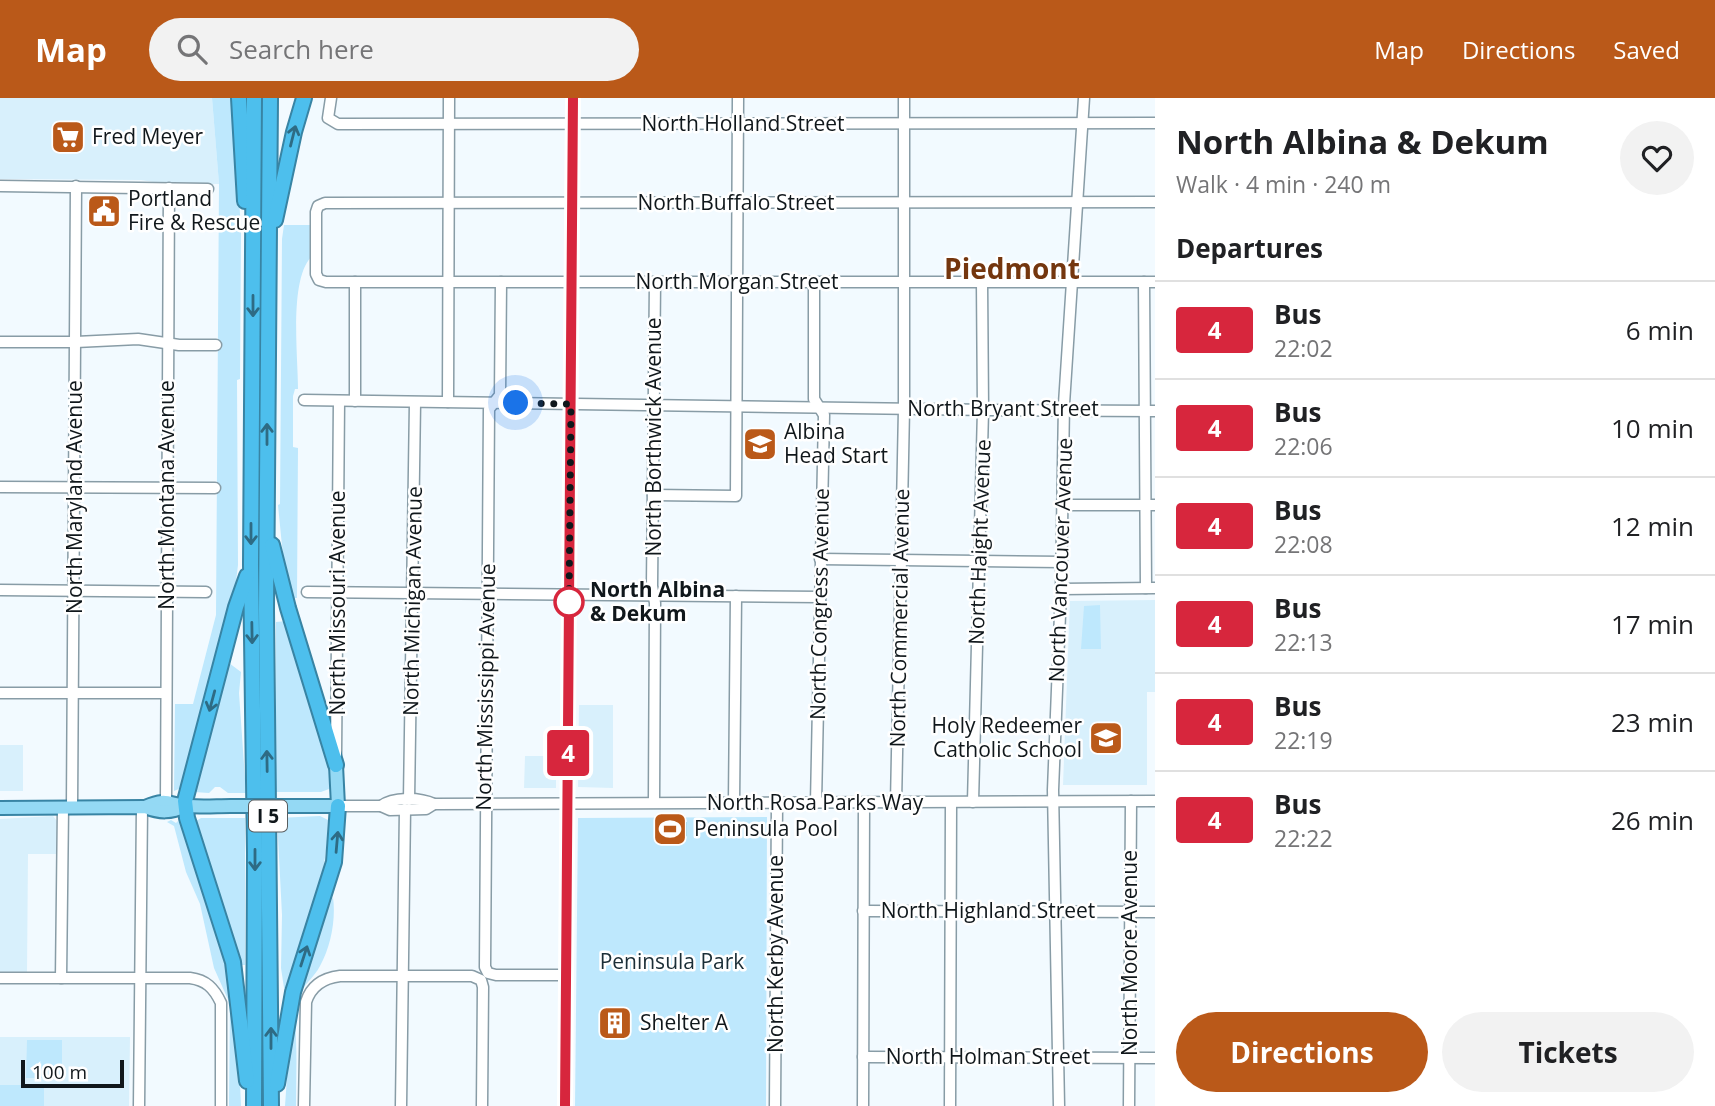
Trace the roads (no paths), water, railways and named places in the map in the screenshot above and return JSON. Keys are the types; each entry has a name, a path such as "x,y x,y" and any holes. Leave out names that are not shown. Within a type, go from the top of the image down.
{"highway":[{"path":"239,98 246,229 253,238"},
{"name":"I 5","path":"252,1106 256,877 251,565 254,98"},
{"name":"I 5","path":"270,98 267,527 272,1106"},
{"path":"269,252 294,132 304,98"},
{"path":"267,527 288,608 336,765"},
{"path":"251,565 236,607 185,806 233,962 252,1106"},
{"path":"272,1106 293,992 334,862 338,806"}],"main road":[{"name":"North Missouri Avenue","path":"336,765 338,806"},
{"name":"North Rosa Parks Way","path":"143,807 157,802 185,806 338,806"},
{"name":"North Rosa Parks Way","path":"0,808 143,807 173,812 185,806"}],"street":[{"name":"North Holland Street","path":"331,98 327,114 331,122 338,124 1155,124"},
{"path":"448,402 449,98"},
{"path":"565,1106 573,98"},
{"path":"653,495 736,496 738,98"},
{"name":"North Commercial Avenue","path":"895,803 904,409 904,98"},
{"name":"North Vancouver Avenue","path":"1059,1106 1053,801 1065,410 1084,98"},
{"path":"0,186 208,189"},
{"name":"North Maryland Avenue","path":"61,978 74,693 76,186"},
{"name":"North Montana Avenue","path":"166,802 169,188"},
{"name":"North Buffalo Street","path":"319,280 316,274 318,206 325,203 1155,202"},
{"name":"North Morgan Street","path":"319,280 1149,282"},
{"path":"355,282 355,401"},
{"name":"North Mississippi Avenue","path":"482,1106 489,409 500,395 501,282"},
{"name":"North Borthwick Avenue","path":"654,802 655,282"},
{"name":"North Congress Avenue","path":"814,282 814,399 824,415 816,803"},
{"name":"North Haight Avenue","path":"973,802 984,410 982,282"},
{"path":"1061,589 1150,588 1149,282"},
{"path":"0,342 138,339 216,345"},
{"name":"North Bryant Street","path":"304,400 1150,411"},
{"name":"North Missouri Avenue","path":"336,765 339,401"},
{"name":"North Michigan Avenue","path":"401,1106 402,976 414,593 415,402"},
{"path":"0,487 215,488"},
{"path":"1063,505 1150,505"},
{"path":"821,559 1062,562"},
{"path":"0,590 206,592"},
{"path":"307,592 820,597"},
{"path":"734,803 736,596"},
{"path":"0,693 166,693"},
{"name":"North Rosa Parks Way","path":"338,806 381,806 389,800 407,805 426,800 434,804 1155,801"},
{"name":"North Moore Avenue","path":"1129,1106 1131,801"},
{"name":"North Kerby Avenue","path":"775,1106 776,803"},
{"path":"863,1106 864,803"},
{"path":"950,1106 951,803"},
{"path":"139,1106 143,807"},
{"name":"North Highland Street","path":"863,911 1155,912"},
{"path":"304,1106 306,1002 312,990 330,978 566,975"},
{"path":"0,978 197,979 211,986 216,992 222,1011 221,1106"},
{"name":"North Holman Street","path":"863,1056 1155,1058"}],"water":[{"name":"Peninsula Pool","path":"654,822 687,822 687,836 654,838"}],"place":[{"name":"Fred Meyer","path":"68,137"},
{"name":"Portland Fire & Rescue","path":"104,211"},
{"name":"Albina Head Start","path":"760,444"},
{"name":"North Albina & Dekum","path":"569,602"},
{"name":"Holy Redeemer Catholic School","path":"1106,738"},
{"name":"Peninsula Pool","path":"670,829"},
{"name":"Shelter A","path":"615,1023"}],"district":[{"name":"Piedmont","path":"1012,269"}],"park label":[{"name":"Peninsula Park","path":"672,962"}]}
